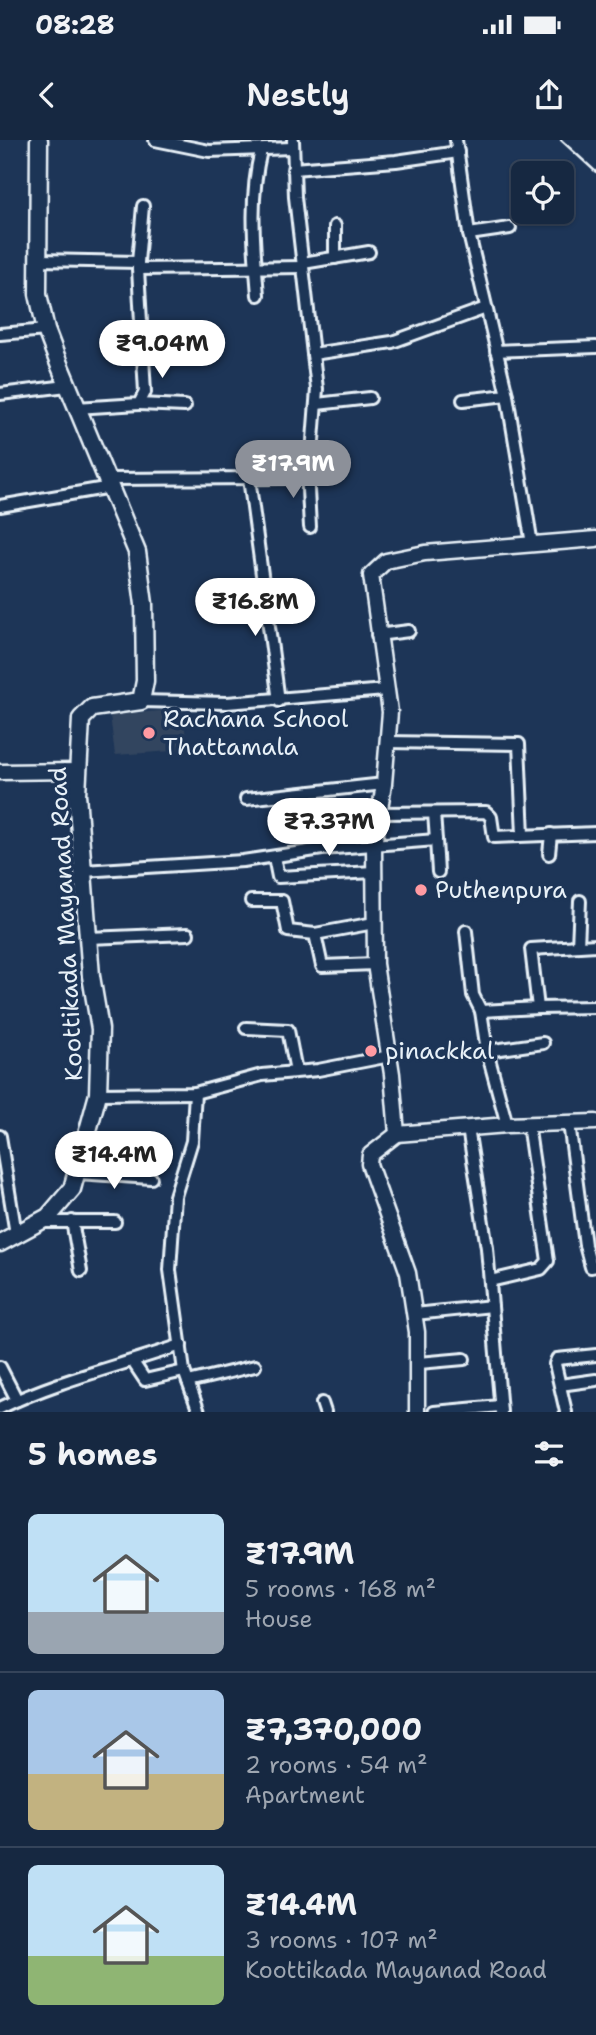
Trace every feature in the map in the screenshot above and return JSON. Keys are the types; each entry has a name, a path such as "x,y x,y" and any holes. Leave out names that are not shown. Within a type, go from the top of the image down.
{"main road":[{"path":"39,140 38,294 46,330 67,386 137,552 144,604 145,681 141,701"},
{"name":"Koottikada Mayanad Road","path":"0,1243 48,1217 72,1189 78,1173 98,1094 100,1029 88,938 83,871 77,771 81,719 92,708 141,701"}],"street":[{"path":"0,506 110,483 293,477 307,471 311,466 317,404 292,144 261,150 209,151 155,140"},
{"path":"293,169 396,161 457,146 468,234 507,395 532,544"},
{"path":"258,295 253,185 261,150"},
{"path":"139,404 147,385 138,265 144,206"},
{"path":"335,226 335,258"},
{"path":"468,234 510,228"},
{"path":"39,260 256,268 303,265 369,252"},
{"path":"313,354 392,342 486,308"},
{"path":"0,334 46,330"},
{"path":"496,351 596,347"},
{"path":"0,394 67,386"},
{"path":"464,400 507,395"},
{"path":"317,404 370,398"},
{"path":"76,408 139,404 185,406"},
{"path":"307,471 310,527"},
{"path":"249,478 279,701"},
{"path":"397,1134 390,1056 375,964 374,845 384,784 390,712 370,580 378,564 425,553 596,539"},
{"path":"377,635 409,631"},
{"path":"141,701 279,701 385,690"},
{"path":"387,742 519,744 523,835"},
{"path":"0,772 77,771"},
{"path":"246,799 384,784"},
{"path":"380,813 486,812 491,817 494,837 596,833"},
{"path":"434,813 438,872"},
{"path":"550,854 551,834"},
{"path":"83,871 274,857 322,849 436,840"},
{"path":"274,857 278,877 374,872"},
{"path":"251,901 282,901 288,931 315,934 374,923"},
{"path":"578,946 580,901"},
{"path":"466,931 473,995 481,1011 487,1051 507,1125"},
{"path":"88,938 188,934"},
{"path":"315,934 322,966 375,964"},
{"path":"538,1008 531,949 596,945"},
{"path":"481,1011 596,1007"},
{"path":"246,1028 288,1030 296,1071"},
{"path":"487,1051 543,1043"},
{"path":"98,1094 195,1093 262,1075 318,1070 390,1056"},
{"path":"195,1093 192,1141 175,1196 170,1270 186,1377 199,1412"},
{"path":"417,1412 419,1363 408,1273 369,1164 370,1155 397,1134 507,1125 596,1122"},
{"path":"490,1281 541,1269 548,1261 528,1124"},
{"path":"569,1124 585,1245 591,1267 596,1266"},
{"path":"434,1412 501,1409 490,1281 468,1128"},
{"path":"0,1138 16,1234"},
{"path":"78,1173 151,1178"},
{"path":"72,1221 80,1271"},
{"path":"38,1223 115,1222"},
{"path":"415,1314 492,1306"},
{"path":"0,1408 43,1388 181,1345"},
{"path":"566,1412 557,1359 596,1355"},
{"path":"419,1363 464,1359"},
{"path":"133,1362 145,1380 186,1377 255,1366"},
{"path":"0,1367 17,1399"},
{"path":"560,1385 596,1380"}],"shaded area":[{"name":"Rachana School Thattamala","path":"183,709 187,750 115,755 110,715"}],"railway":[{"path":"561,140 596,172"}],"place":[{"name":"Rachana School Thattamala","path":"149,733"},
{"name":"Puthenpura","path":"421,890"},
{"name":"pinackkal","path":"371,1051"}]}
